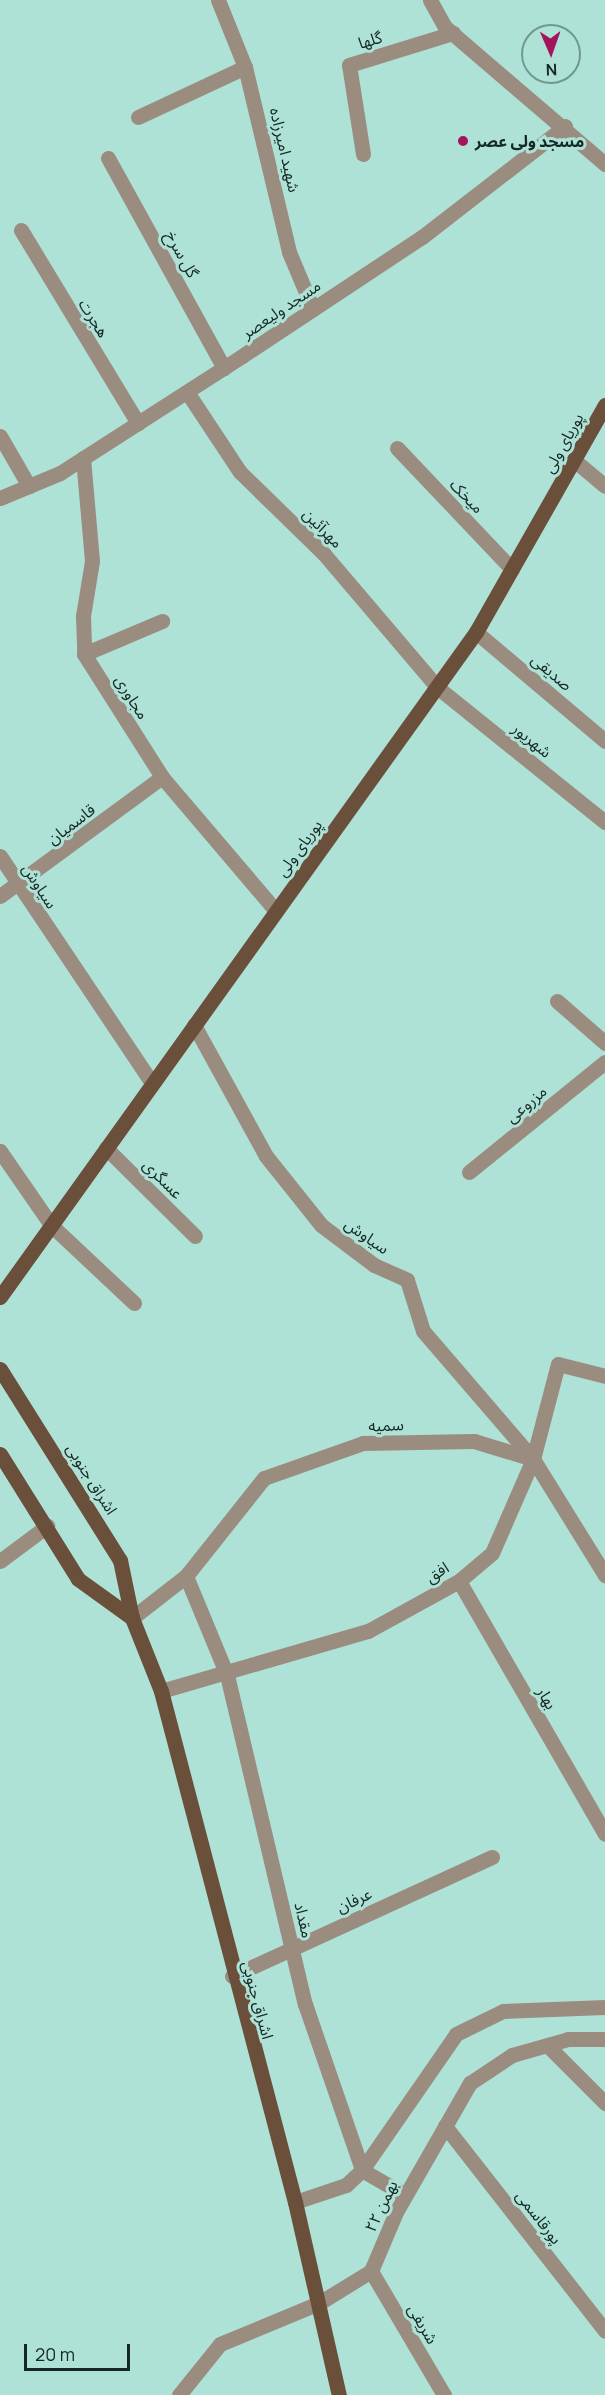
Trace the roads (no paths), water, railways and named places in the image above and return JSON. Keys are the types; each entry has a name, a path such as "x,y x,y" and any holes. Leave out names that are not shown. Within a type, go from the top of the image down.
{"main road":[{"name":"پوریای ولی","path":"0,1297 476,632 605,405"},
{"name":"اشراق جنوبی","path":"0,1369 120,1560 132,1617 161,1691 232,1976 295,2202 320,2303 339,2395"},
{"path":"0,1454 78,1579 132,1617"}],"street":[{"name":"شهید امیرزاده","path":"218,0 245,67 289,252 313,309"},
{"path":"430,0 453,33 565,126 605,164"},
{"name":"گلها","path":"363,154 350,65 453,33"},
{"path":"138,117 245,67"},
{"name":"مسجد ولیعصر","path":"0,498 29,486 82,458 224,368 422,237 565,126"},
{"name":"گل سرخ","path":"108,158 224,368"},
{"name":"هجرت","path":"21,230 138,423"},
{"name":"مهرآئین","path":"187,392 240,472 324,554 437,687"},
{"path":"0,436 29,486"},
{"name":"میخک","path":"397,448 512,569"},
{"name":"مجاوری","path":"82,458 92,561 82,616 84,654 162,777 276,911"},
{"path":"574,460 605,486"},
{"path":"84,654 162,621"},
{"name":"صدیقی","path":"476,632 605,741"},
{"name":"شهریور","path":"437,687 605,822"},
{"name":"قاسمیان","path":"0,896 18,887 162,777"},
{"name":"سیاوش","path":"0,856 18,887 152,1083"},
{"path":"557,1001 605,1043"},
{"name":"سیاوش","path":"194,1025 266,1156 321,1225 374,1265 408,1280 423,1331 533,1459"},
{"name":"مزروعی","path":"469,1172 605,1062"},
{"name":"عسگری","path":"106,1148 195,1236"},
{"path":"0,1150 51,1225 134,1303"},
{"name":"افق","path":"161,1691 227,1675 368,1631 459,1581 492,1553 533,1459 558,1364 605,1376"},
{"name":"سمیه","path":"132,1617 186,1576 264,1478 363,1443 474,1441 533,1459"},
{"path":"533,1459 605,1575"},
{"path":"0,1561 47,1526"},
{"name":"مقداد","path":"186,1576 227,1675 292,1949 362,2170"},
{"name":"بهار","path":"459,1581 605,1834"},
{"name":"عرفان","path":"232,1976 492,1857"},
{"name":"۲۲ بهمن","path":"295,2202 346,2185 362,2170 456,2034 503,2011 605,2007"},
{"name":"۲۲ بهمن","path":"371,2271 405,2195 470,2083 512,2055 548,2046 605,2039"},
{"path":"548,2046 605,2103"},
{"name":"پورقاسمی","path":"445,2126 605,2331"},
{"path":"362,2170 405,2195"},
{"path":"179,2395 220,2344 320,2303 371,2271"},
{"name":"شریفی","path":"371,2271 444,2395"}],"place":[{"name":"مسجد ولی عصر","path":"463,141"}]}
